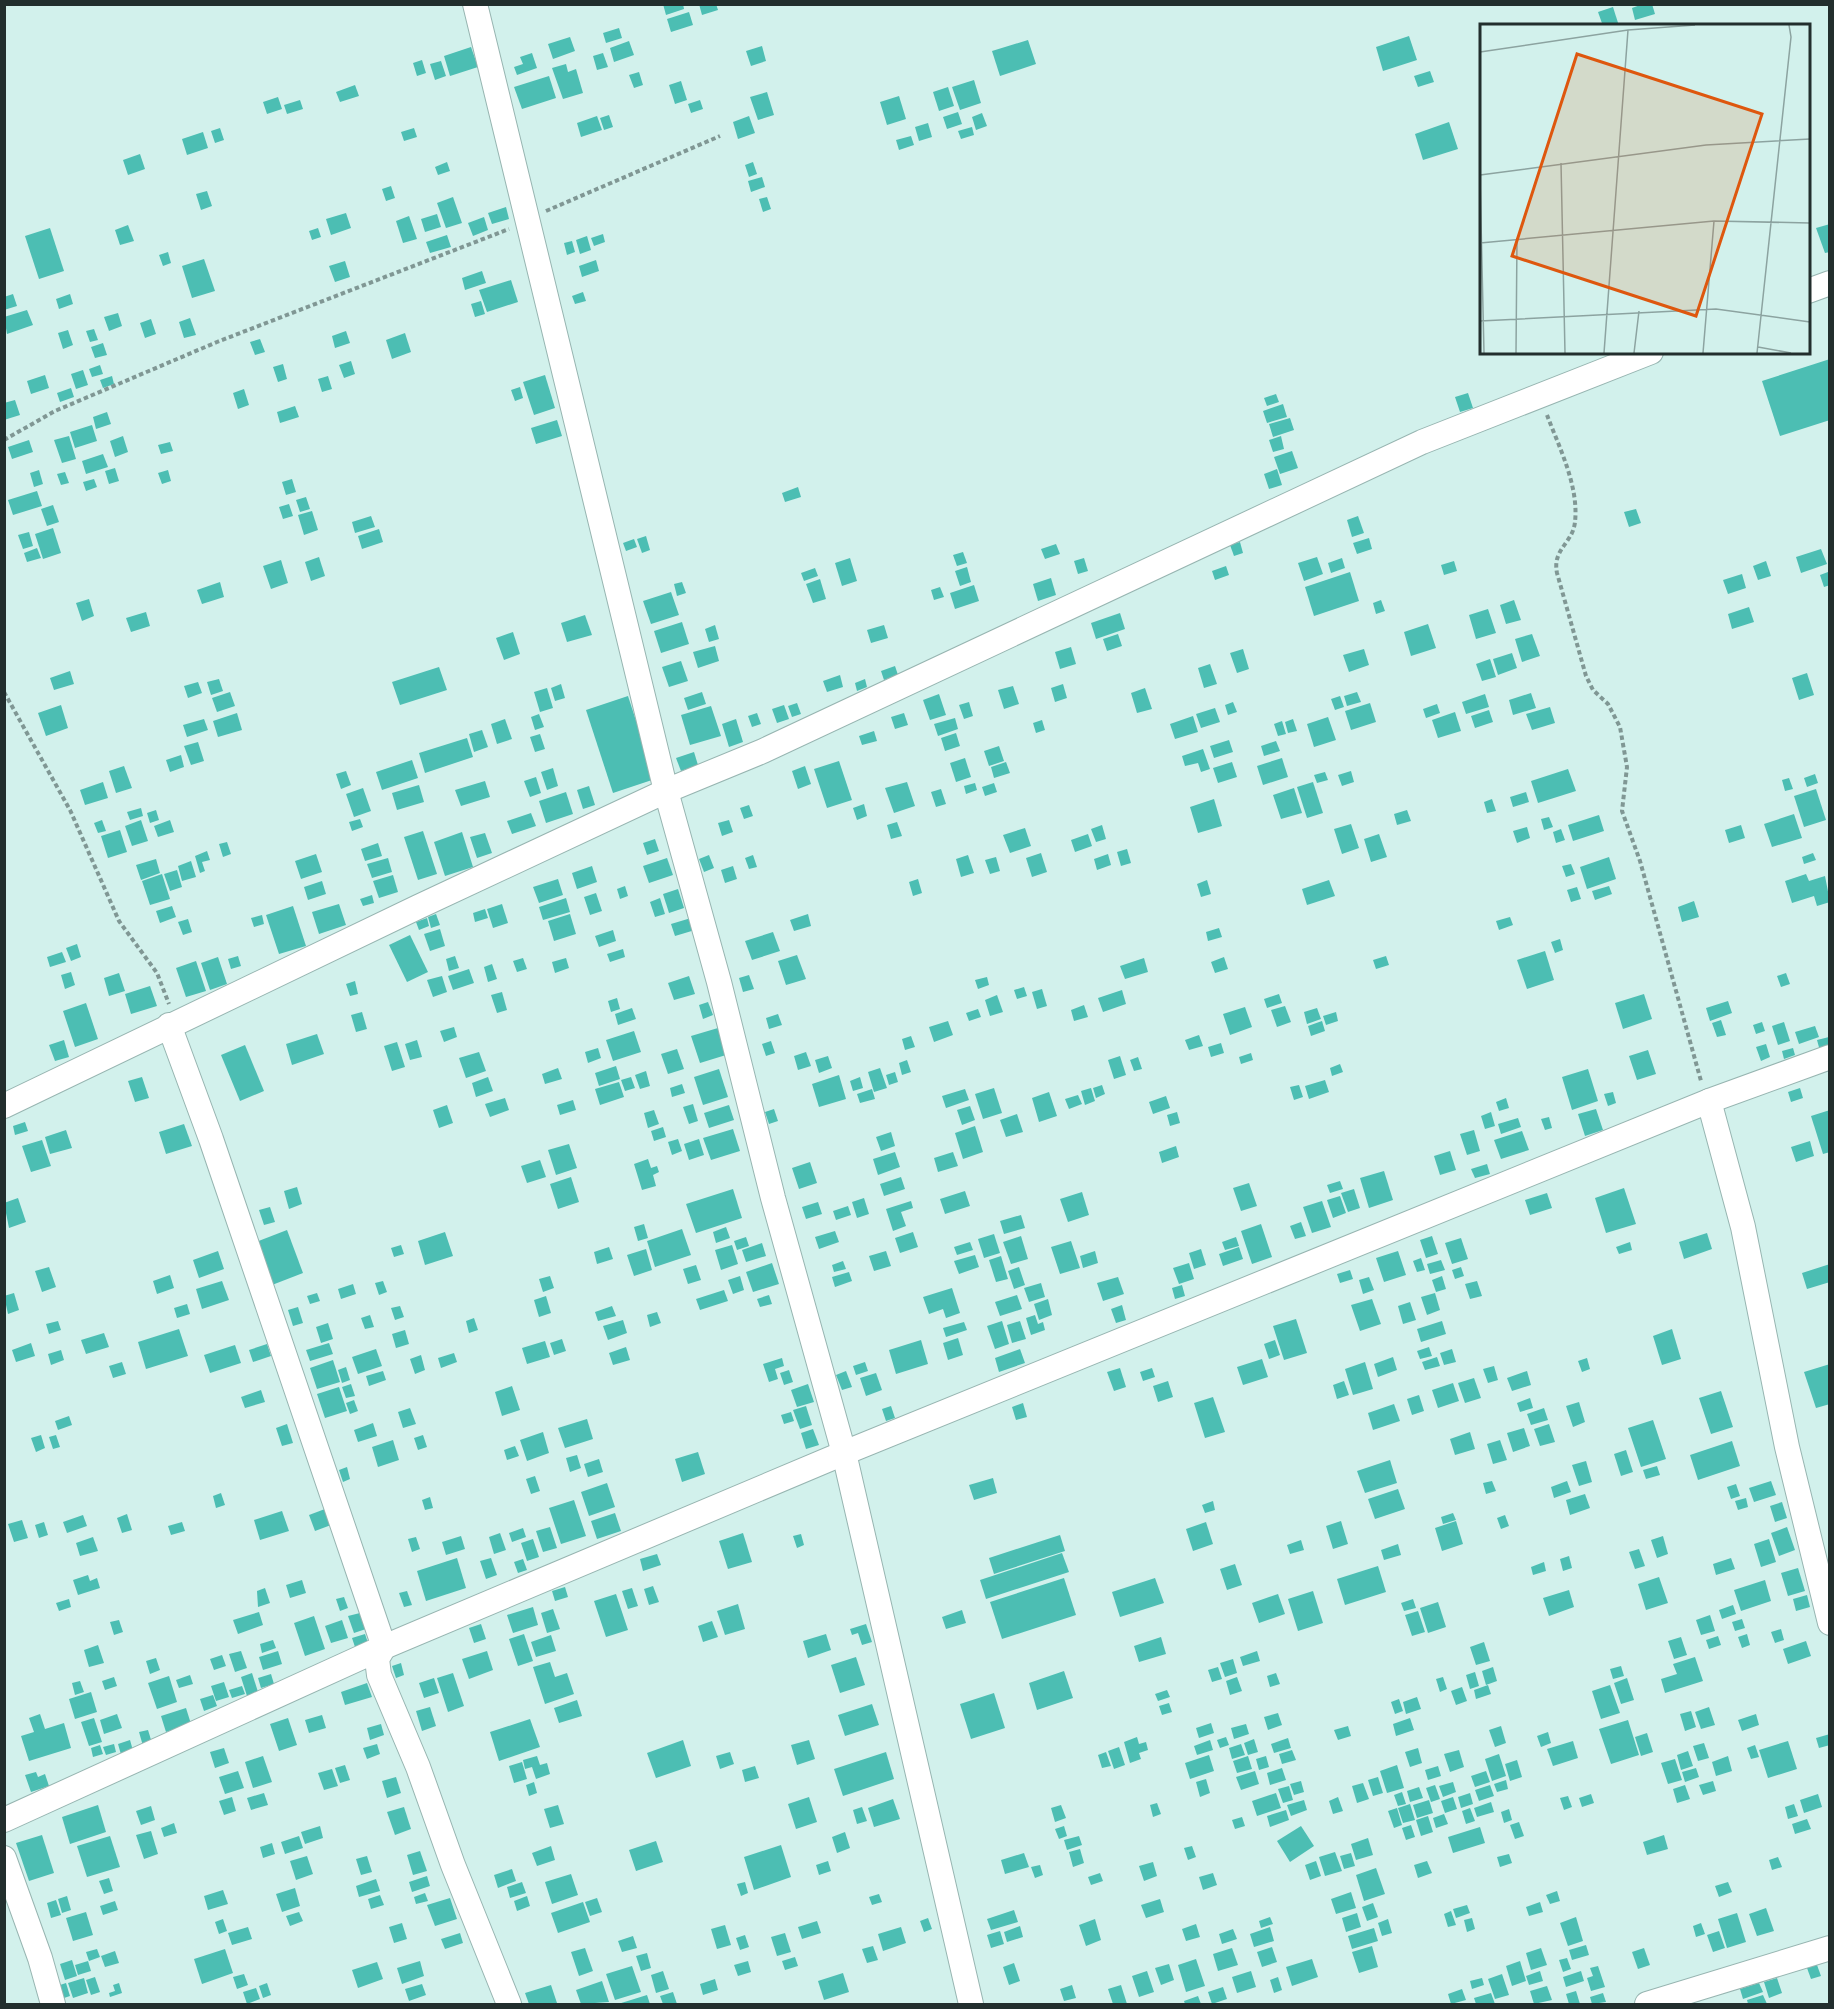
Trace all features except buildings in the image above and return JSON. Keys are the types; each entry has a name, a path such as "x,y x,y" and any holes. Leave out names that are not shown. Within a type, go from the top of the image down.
{"street":[{"path":"475,4 666,791 773,1198 844,1453 971,2004"},
{"path":"1810,291 1830,283"},
{"path":"4,1106 168,1025 666,791 763,751 1422,442 1646,354"},
{"path":"168,1025 226,1184 384,1647 377,1659 379,1675 418,1767 453,1864 509,2004"},
{"path":"4,1820 384,1647 844,1453 1709,1101 1830,1058"},
{"path":"1709,1101 1743,1227 1787,1447 1830,1623"},
{"path":"4,1858 53,2004"},
{"path":"1647,2004 1830,1948"}],"path":[{"path":"4,440 55,411 217,342 434,260 720,136"},
{"path":"1540,396 1567,468 1575,512 1575,526 1556,559 1557,573 1586,676 1593,690 1608,704 1620,727 1627,767 1622,811 1641,861 1701,1080 1709,1101"},
{"path":"4,692 67,804 119,921 157,973 170,1006 168,1025"}]}
